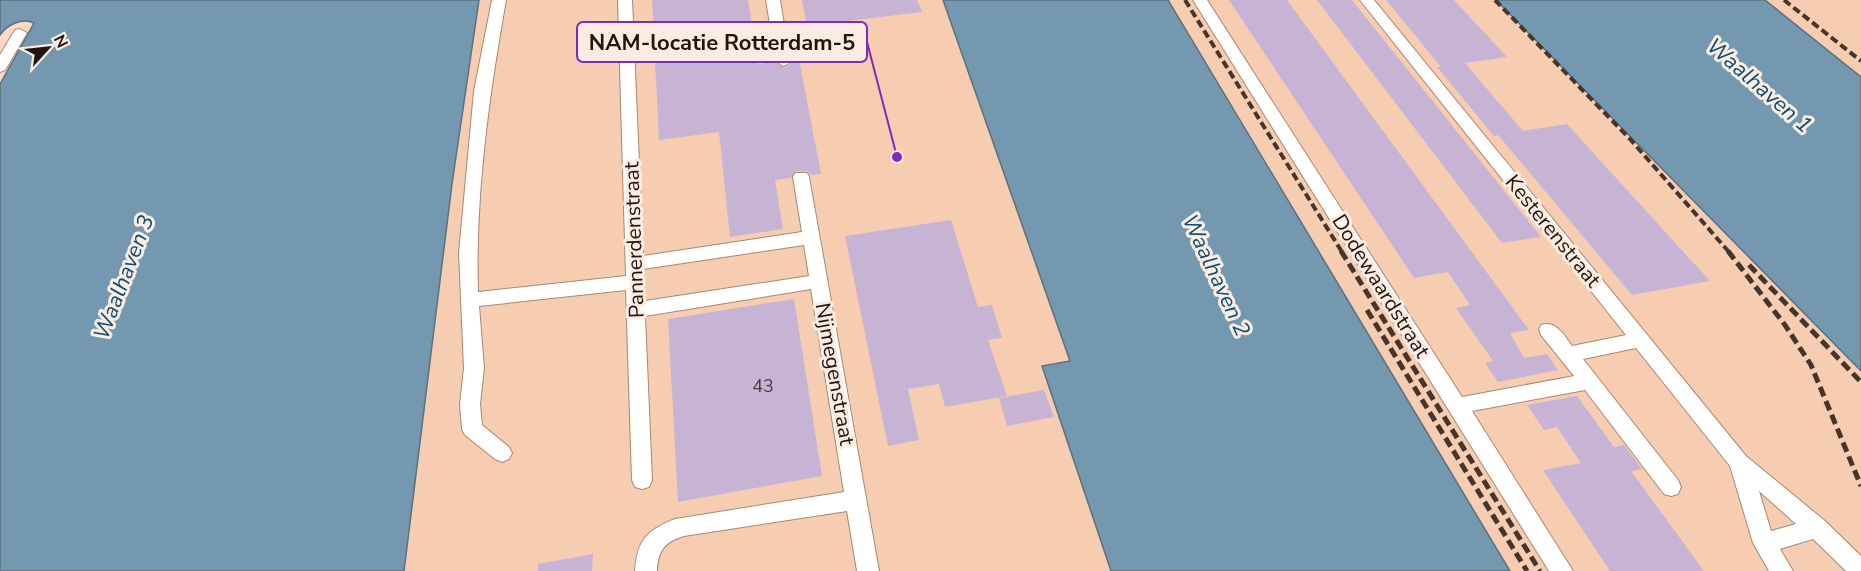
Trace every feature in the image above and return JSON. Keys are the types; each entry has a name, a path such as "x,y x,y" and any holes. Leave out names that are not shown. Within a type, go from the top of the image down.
{"street":[{"path":"499,0 482,91 468,253 468,300 474,368 470,404 472,429 502,453"},
{"name":"Pannerdenstraat","path":"625,0 642,480"},
{"path":"773,0 783,61"},
{"name":"Dodewaardstraat","path":"1200,0 1562,571"},
{"name":"Kesterenstraat","path":"1367,0 1739,462 1817,528 1861,571"},
{"path":"0,67 20,33"},
{"name":"Nijmegenstraat","path":"801,177 868,571"},
{"path":"468,300 635,273 812,237"},
{"path":"636,309 819,281"},
{"path":"1548,330 1671,487"},
{"path":"1568,354 1641,340"},
{"path":"1457,406 1590,381"},
{"name":"Kesterenstraat","path":"1739,462 1764,543 1782,571"},
{"path":"646,571 646,556 650,546 666,531 684,526 856,500"},
{"path":"1764,543 1817,528"}],"shaded area":[{"path":"462,0 951,0 1155,571 374,571"},
{"path":"1151,0 1522,0 1861,347 1861,571 1479,571"},
{"path":"1752,0 1861,0 1861,89"}],"water":[{"name":"Waalhaven 3","path":"0,0 479,0 452,184 404,571 0,571 0,84 34,23 25,21 15,23 0,35"},
{"name":"Waalhaven 2","path":"943,0 1168,0 1510,571 1111,571 1042,366 1070,361"},
{"name":"Waalhaven 1","path":"1496,0 1765,0 1861,77 1861,371"}],"building":[{"path":"652,0 748,0 758,64 774,62 784,68 790,65 792,60 799,59 821,174 811,175 807,171 795,171 791,178 775,180 783,229 730,237 719,132 659,140"},
{"path":"802,0 917,0 922,12 807,26"},
{"path":"1229,0 1287,0 1529,330 1510,333 1524,358 1547,354 1558,370 1498,382 1485,363 1493,361 1456,308 1470,305 1448,272 1414,278"},
{"path":"1317,0 1352,0 1541,237 1502,243"},
{"path":"1386,0 1454,0 1507,57 1465,63 1523,131 1567,124 1710,281 1632,295 1498,135 1494,136"},
{"path":"951,220 978,307 992,305 1002,338 988,340 1007,396 945,407 939,384 908,389 919,440 888,446 845,236"},
{"path":"794,299 822,476 678,502 668,319"},
{"path":"1044,390 1054,417 1007,426 999,398"},
{"path":"1577,396 1614,447 1624,445 1642,469 1631,471 1704,571 1610,571 1543,470 1581,463 1557,427 1544,430 1527,405"},
{"path":"593,554 592,571 538,571 538,564"}],"railway":[{"path":"1185,0 1342,252"},
{"path":"1495,0 1630,139 1729,252"},
{"path":"1784,0 1861,61"},
{"path":"1341,251 1540,571"},
{"path":"1728,251 1785,325 1811,365 1861,486"},
{"path":"1749,265 1861,382"},
{"path":"1367,310 1527,571"}],"place":[{"name":"NAM-locatie Rotterdam-5","path":"897,157"}]}
